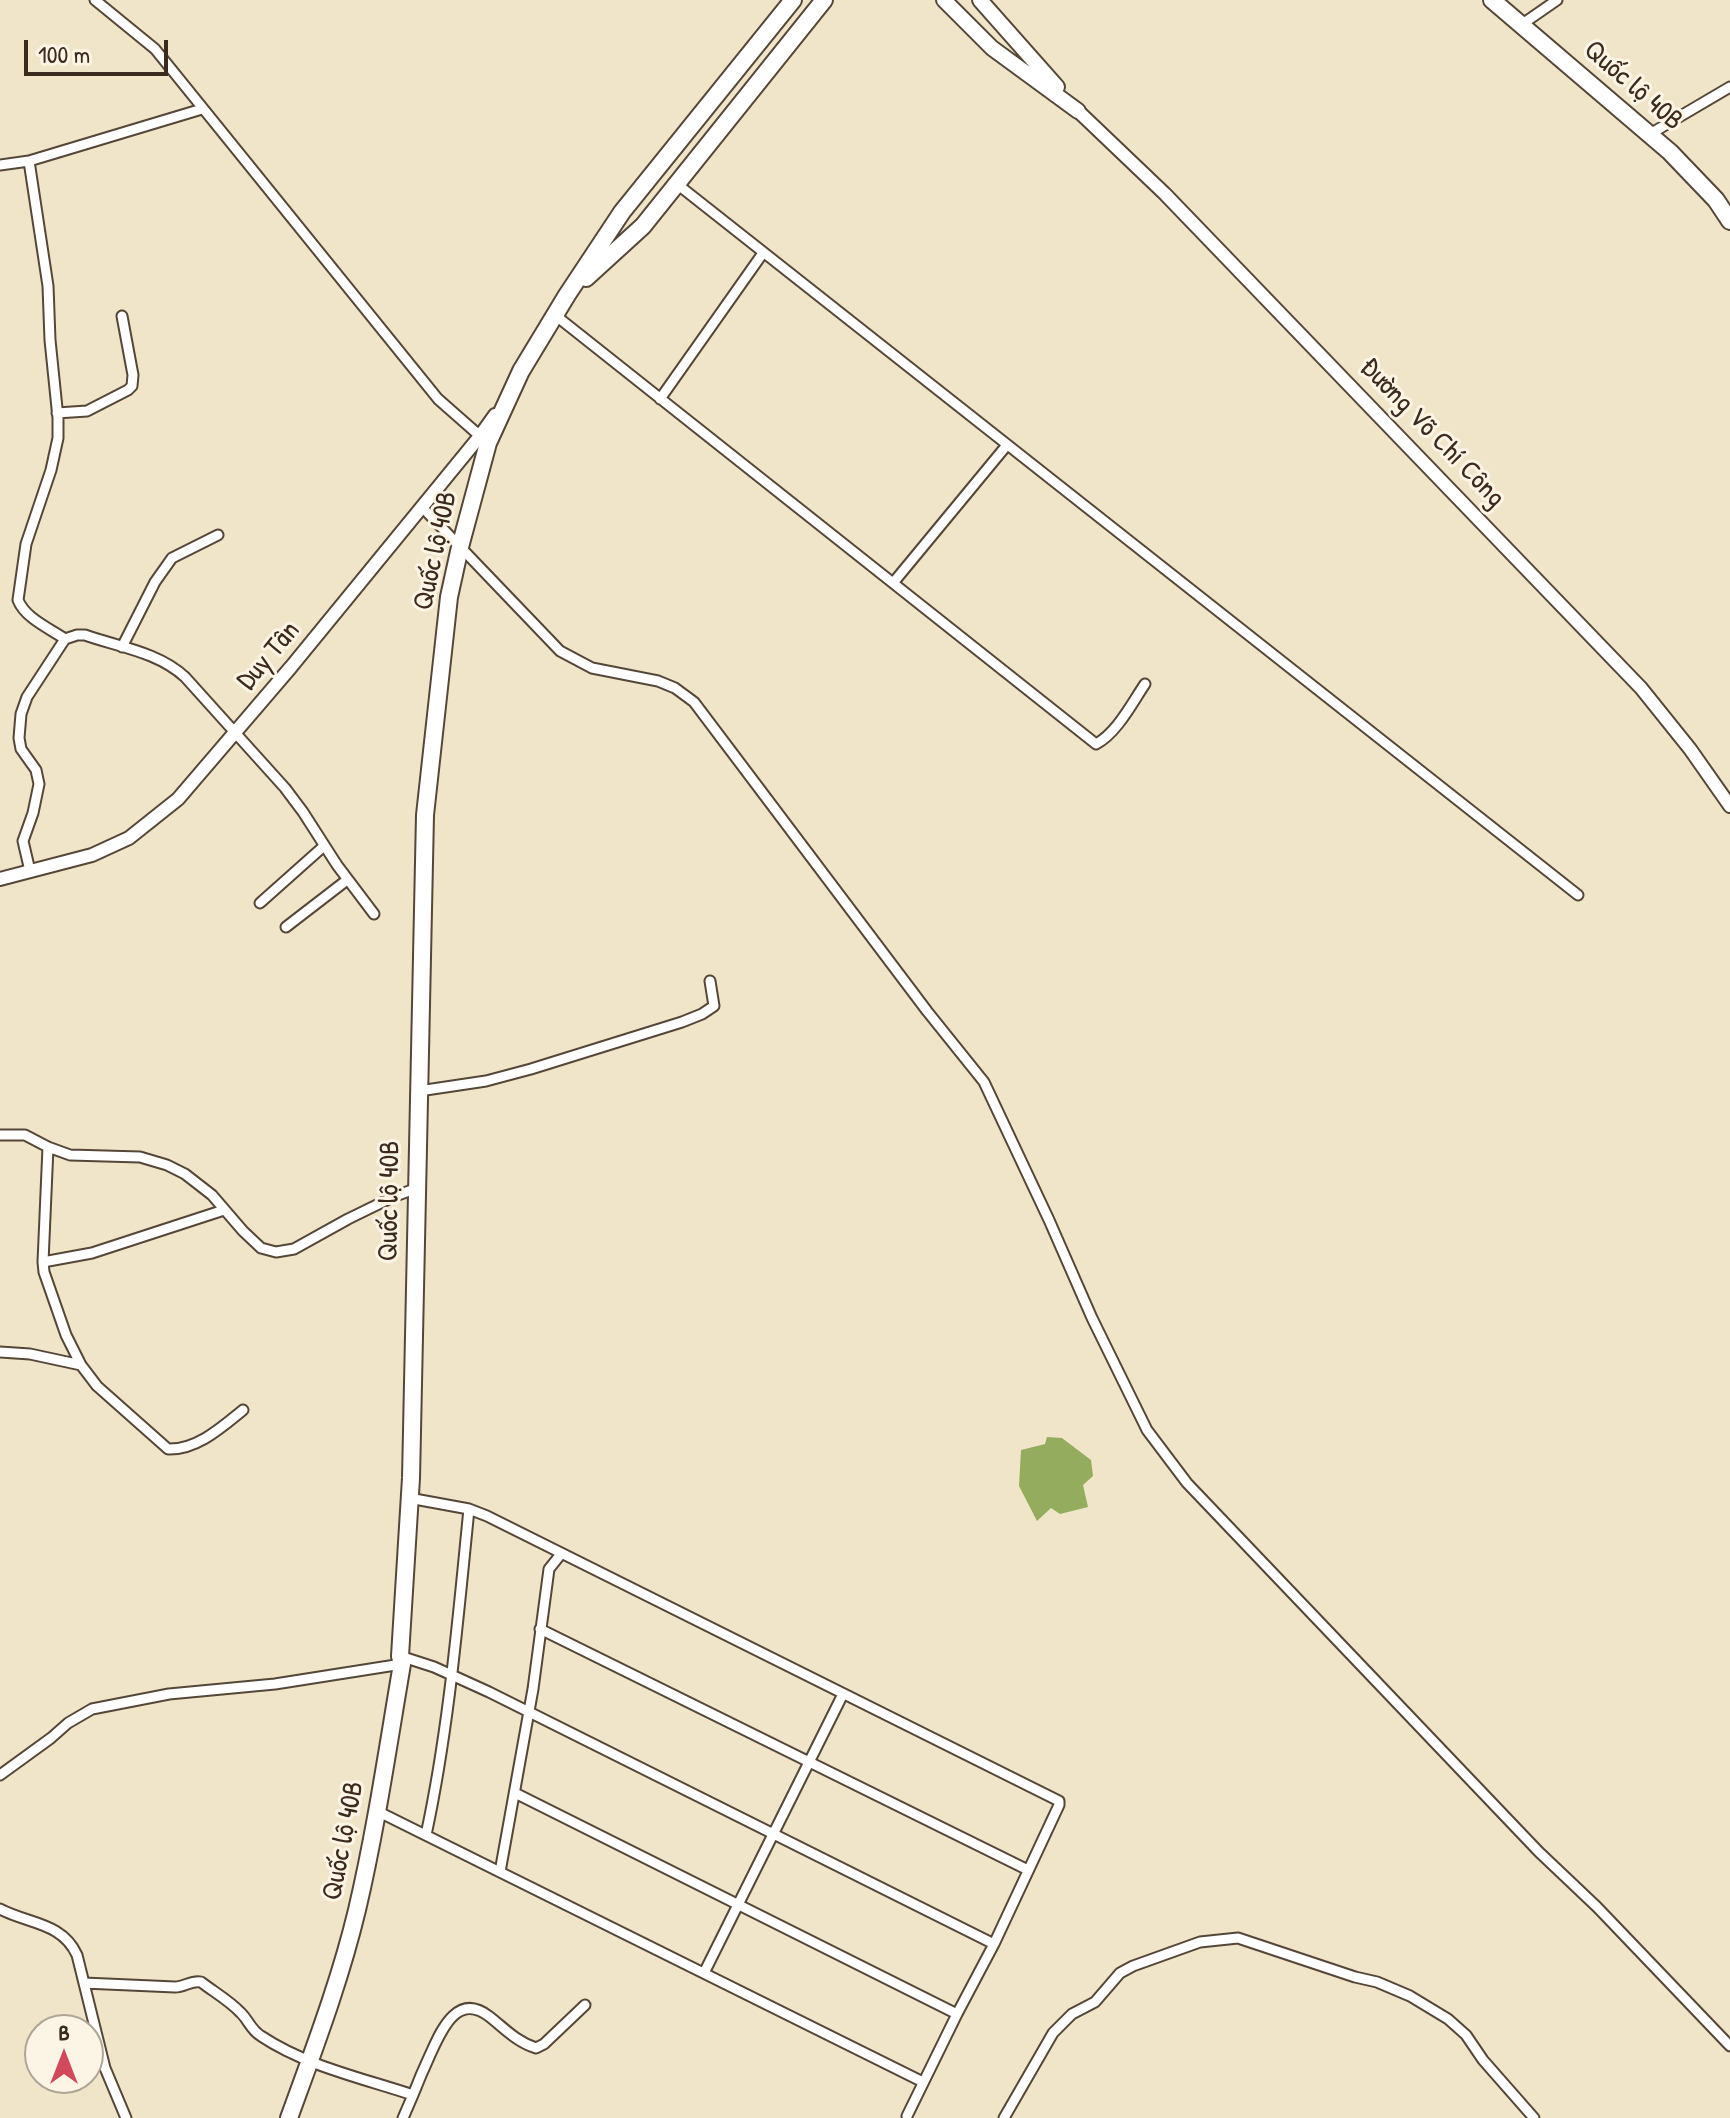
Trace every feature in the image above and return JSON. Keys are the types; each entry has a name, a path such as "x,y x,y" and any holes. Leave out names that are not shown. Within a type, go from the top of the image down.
{"highway":[{"name":"Quốc lộ 40B","path":"289,2118 335,1988 357,1912 401,1660 409,1498 425,815 449,597 460,547 488,443 515,384 567,295 622,212 793,0"},
{"name":"Quốc lộ 40B","path":"567,295 643,226 824,0"},
{"name":"Quốc lộ 40B","path":"1492,0 1670,152 1716,200 1730,221"}],"main road":[{"name":"Đường Võ Chí Công","path":"944,0 992,48 1078,111"},
{"name":"Đường Võ Chí Công","path":"980,0 1078,111 1165,194 1641,688 1730,806"},
{"name":"Duy Tân","path":"0,879 92,855 129,838 178,799 480,436 515,384"}],"street":[{"path":"95,0 155,49 438,399 480,436"},
{"path":"1521,25 1557,0"},
{"path":"1650,134 1730,87"},
{"path":"0,165 29,161 202,109"},
{"path":"29,161 48,286 57,447 26,544 18,600 27,614 65,639"},
{"path":"677,184 1578,895"},
{"path":"660,399 763,253"},
{"path":"555,315 1096,744 1116,725 1145,684"},
{"path":"57,413 87,411 132,386 133,375 122,316"},
{"path":"893,583 1007,445"},
{"path":"422,507 560,651 592,668 675,688 694,702 984,1082 1147,1430 1187,1483 1517,1830 1597,1907 1730,2046"},
{"path":"122,647 155,582 172,558 218,535"},
{"path":"30,871 23,841 39,784 36,770 21,749 19,738 23,704 65,639 85,635 149,655 173,667 206,699 295,801 347,880 374,914"},
{"path":"260,903 324,846"},
{"path":"286,927 347,880"},
{"path":"419,1091 486,1081 531,1069 633,1039 702,1014 714,1006 710,981"},
{"path":"0,1135 25,1135 61,1153 154,1160 185,1174 212,1195 261,1248 276,1252 294,1249 393,1197 417,1188"},
{"path":"48,1147 43,1262 53,1300 81,1365 97,1386 168,1449 197,1442 243,1410"},
{"path":"43,1262 92,1253 224,1210"},
{"path":"0,1352 30,1354 81,1365"},
{"path":"409,1498 469,1509 1059,1801 994,1944 907,2116"},
{"path":"426,1835 435,1797 452,1675 469,1509"},
{"path":"500,1872 529,1711 549,1569 561,1554"},
{"path":"540,1629 1028,1870"},
{"path":"0,1775 68,1723 92,1709 169,1694 275,1684 401,1660 434,1667 529,1711 994,1944"},
{"path":"704,1973 843,1694"},
{"path":"515,1793 957,2014"},
{"path":"377,1811 923,2082"},
{"path":"0,1909 40,1923 72,1943 110,2083 126,2118"},
{"path":"1004,2118 1053,2033 1072,2014 1095,2002 1120,1973 1200,1942 1238,1938 1377,1982 1410,1996 1448,2019 1466,2035 1483,2060 1534,2118"},
{"path":"84,1983 181,1987 191,1982 201,1982 244,2015 251,2029 262,2037 309,2061 413,2095"},
{"path":"403,2118 442,2030 457,2012 467,2009 484,2013 507,2033 536,2048 585,2005"}],"green space":[{"path":"1047,1437 1062,1438 1091,1460 1093,1476 1083,1485 1088,1507 1060,1514 1051,1508 1037,1521 1019,1486 1021,1450 1045,1444"}]}
